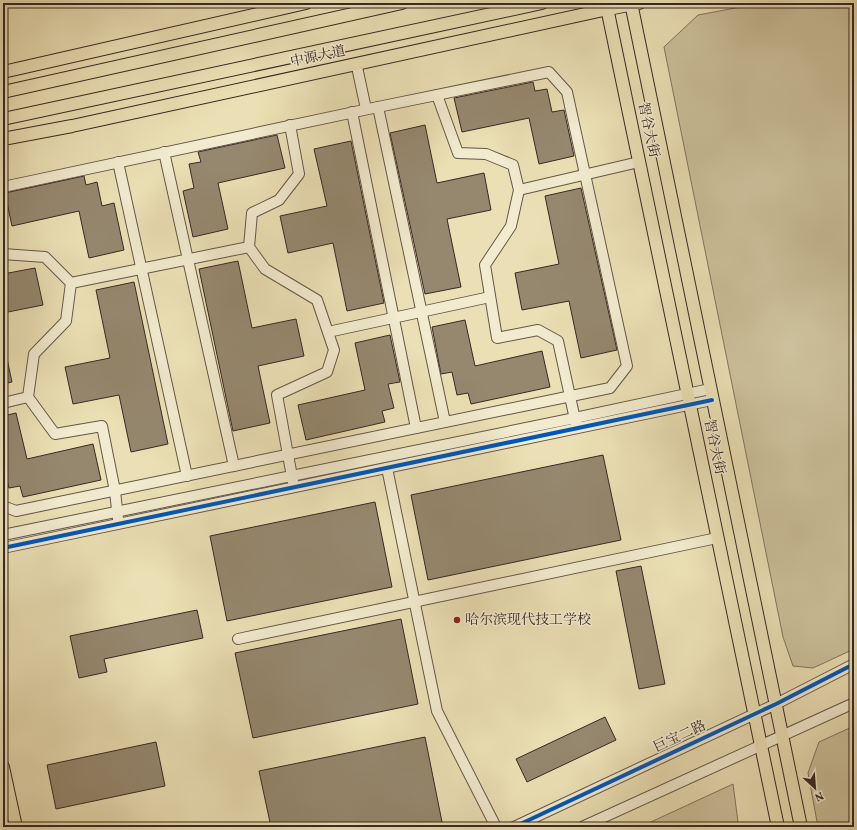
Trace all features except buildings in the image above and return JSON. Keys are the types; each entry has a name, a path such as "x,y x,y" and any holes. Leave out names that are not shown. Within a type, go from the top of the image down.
{"main road":[{"path":"3,72 306,3"},
{"path":"3,92 402,3"},
{"name":"中源大道","path":"3,119 542,3"},
{"name":"中源大道","path":"3,139 72,126 607,6 634,3"},
{"name":"智谷大街","path":"634,3 711,394 801,827"},
{"name":"智谷大街","path":"607,6 778,827"},
{"path":"3,767 16,827"}],"street":[{"path":"357,67 366,109"},
{"path":"3,187 378,106 549,72 567,92 627,366 610,388 16,511 3,506"},
{"path":"437,95 458,153 486,154 513,165 519,190 511,226 485,264 497,338 538,330 558,341 576,423"},
{"path":"378,106 445,422"},
{"path":"352,112 416,428"},
{"path":"290,125 299,174 279,200 252,213 249,247 265,269 317,300 334,350 327,372 277,395 294,488"},
{"path":"164,152 234,466"},
{"path":"118,162 187,476"},
{"path":"519,190 639,162"},
{"path":"71,284 249,247"},
{"path":"3,254 45,257 71,284"},
{"path":"71,284 66,321 34,354 28,397 55,434 102,426 115,491 119,524"},
{"path":"328,332 490,297"},
{"path":"3,535 292,477 576,423 689,400 711,394"},
{"path":"3,403 28,397"},
{"path":"3,548 387,468 576,423"},
{"path":"387,468 437,711 496,827"},
{"path":"238,639 717,538"},
{"name":"巨宝二路","path":"514,827 776,704 854,664"},
{"path":"582,827 854,703"}],"shaded area":[{"path":"762,3 854,3 854,649 813,668 793,666 783,637 664,47 698,15"},
{"path":"854,726 854,827 818,827 808,773 819,742"},
{"path":"733,784 738,822 727,827 640,827"}],"cycle path":[{"path":"3,548 712,400"},
{"path":"514,827 776,704 854,664"}],"place":[{"name":"哈尔滨现代技工学校","path":"457,620"}]}
